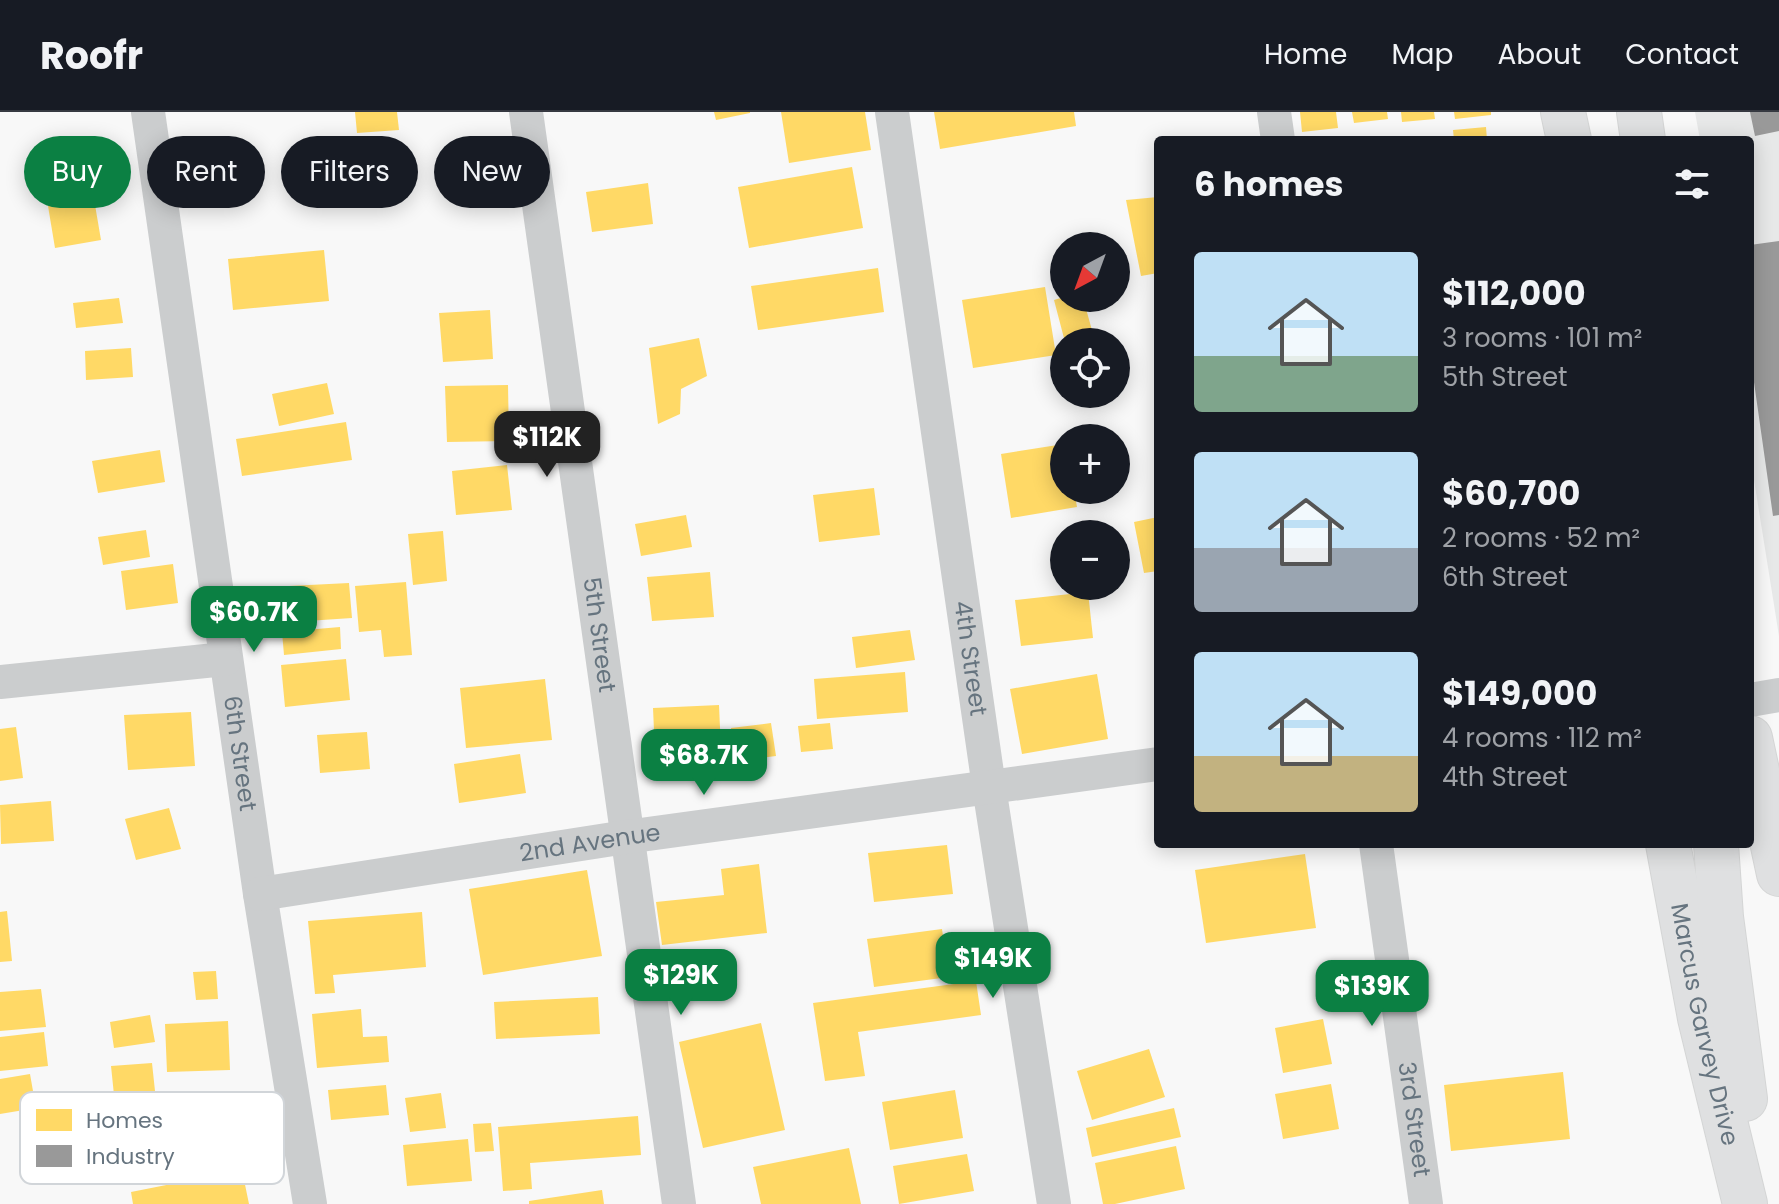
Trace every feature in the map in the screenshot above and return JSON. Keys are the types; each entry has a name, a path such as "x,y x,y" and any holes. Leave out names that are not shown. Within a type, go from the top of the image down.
{"highway":[{"path":"1561,112 1562,136"},
{"path":"1561,112 1568,136"},
{"path":"1639,112 1642,136"},
{"path":"1754,757 1779,874"},
{"name":"Marcus Garvey Drive","path":"1669,848 1700,1018 1745,1204"},
{"path":"1716,848 1721,917 1758,1204"}],"street":[{"name":"6th Street","path":"148,112 225,659 310,1204"},
{"name":"5th Street","path":"526,112 679,1204"},
{"name":"4th Street","path":"892,112 989,787 1054,1204"},
{"path":"1274,112 1277,136"},
{"path":"0,682 225,659"},
{"path":"1754,699 1779,695"},
{"name":"2nd Avenue","path":"260,894 626,837 1154,765"},
{"name":"3rd Street","path":"1377,848 1426,1204"}],"shaded area":[{"path":"1695,112 1779,112 1779,636 1754,480 1754,136 1699,136"}],"building: Homes":[{"path":"355,112 397,112 399,130 357,133"},
{"path":"714,112 750,112 750,113 716,120"},
{"path":"781,112 865,112 871,150 789,163"},
{"path":"934,112 1074,112 1076,126 940,149"},
{"path":"1300,112 1336,112 1338,128 1302,132"},
{"path":"1352,112 1387,112 1388,119 1354,123"},
{"path":"1401,112 1434,112 1435,119 1402,122"},
{"path":"1454,112 1491,112 1491,115 1455,119"},
{"path":"1486,127 1487,136 1454,136 1453,130"},
{"path":"852,167 863,228 749,248 738,187"},
{"path":"648,183 653,224 592,232 586,192"},
{"path":"1154,197 1154,274 1141,276 1126,200"},
{"path":"48,208 96,208 101,240 55,248"},
{"path":"324,250 329,301 233,310 228,259"},
{"path":"878,268 884,312 758,330 751,286"},
{"path":"1045,287 1052,328 1050,356 973,368 962,300"},
{"path":"119,298 123,323 76,328 73,303"},
{"path":"490,310 493,359 443,362 439,313"},
{"path":"1057,312 1087,312 1091,328 1061,328"},
{"path":"699,338 707,376 681,389 680,414 658,424 649,348"},
{"path":"131,348 133,377 86,380 85,351"},
{"path":"327,383 334,414 279,426 272,394"},
{"path":"508,385 509,441 447,442 445,386"},
{"path":"346,422 352,460 242,476 236,439"},
{"path":"1050,446 1050,504 1076,504 1077,507 1011,518 1001,454"},
{"path":"160,450 165,482 98,493 92,461"},
{"path":"507,465 512,510 456,515 452,471"},
{"path":"874,488 880,535 819,542 813,495"},
{"path":"686,515 692,547 641,556 635,524"},
{"path":"1154,518 1154,572 1144,573 1134,522"},
{"path":"146,530 150,557 103,565 98,537"},
{"path":"443,531 447,581 413,585 408,534"},
{"path":"173,564 178,603 126,610 121,571"},
{"path":"710,572 714,617 652,621 647,577"},
{"path":"406,582 412,655 384,657 381,630 359,632 355,586"},
{"path":"349,583 352,618 292,622 289,586"},
{"path":"1050,596 1050,600 1089,600 1093,638 1021,646 1015,600"},
{"path":"340,627 341,649 284,655 282,632"},
{"path":"910,630 915,660 856,668 852,637"},
{"path":"346,659 350,700 285,707 281,665"},
{"path":"905,672 908,712 817,719 814,679"},
{"path":"1097,674 1108,739 1022,754 1010,689"},
{"path":"545,679 552,740 466,748 460,688"},
{"path":"719,705 721,750 655,753 653,708"},
{"path":"191,712 195,766 128,770 124,715"},
{"path":"771,723 776,756 734,761 731,728"},
{"path":"830,723 833,749 801,752 798,726"},
{"path":"16,727 23,778 0,781 0,729"},
{"path":"367,732 370,769 320,773 317,735"},
{"path":"520,754 526,793 459,803 454,764"},
{"path":"51,801 54,841 1,844 0,805"},
{"path":"169,808 181,849 136,860 125,819"},
{"path":"947,845 953,894 874,902 868,853"},
{"path":"1305,854 1316,928 1206,943 1195,870"},
{"path":"759,864 767,933 662,945 656,902 724,895 721,869"},
{"path":"587,870 602,956 483,975 469,889"},
{"path":"7,911 12,961 0,962 0,912"},
{"path":"422,912 426,967 333,975 335,993 315,994 308,921"},
{"path":"942,929 949,977 874,987 867,939"},
{"path":"216,971 218,999 196,1000 193,972"},
{"path":"976,981 981,1015 858,1032 865,1076 825,1081 813,1003"},
{"path":"41,989 46,1027 0,1031 0,992"},
{"path":"598,997 600,1034 496,1039 494,1002"},
{"path":"361,1009 363,1037 387,1036 389,1062 317,1068 312,1014"},
{"path":"150,1015 155,1042 114,1048 110,1022"},
{"path":"1323,1019 1332,1064 1283,1073 1275,1028"},
{"path":"228,1021 230,1070 167,1072 165,1024"},
{"path":"761,1023 785,1130 703,1148 679,1042"},
{"path":"44,1032 48,1066 0,1071 0,1037"},
{"path":"1149,1049 1165,1097 1092,1120 1077,1071"},
{"path":"152,1063 155,1091 114,1092 111,1066"},
{"path":"1563,1072 1570,1139 1451,1151 1444,1085"},
{"path":"30,1074 33,1092 20,1092 20,1111 0,1114 0,1079"},
{"path":"1331,1084 1339,1129 1283,1139 1275,1094"},
{"path":"386,1085 389,1115 331,1120 328,1090"},
{"path":"955,1090 963,1138 890,1150 882,1102"},
{"path":"441,1093 446,1128 410,1132 405,1098"},
{"path":"1174,1108 1181,1137 1092,1157 1086,1128"},
{"path":"638,1116 641,1155 530,1163 532,1189 503,1191 498,1127"},
{"path":"491,1123 494,1151 475,1152 473,1124"},
{"path":"468,1139 472,1181 407,1186 403,1145"},
{"path":"1176,1146 1185,1189 1103,1204 1095,1163"},
{"path":"849,1148 861,1204 761,1204 753,1167"},
{"path":"967,1154 974,1191 899,1204 893,1166"},
{"path":"171,1184 245,1184 249,1204 133,1204 131,1192"},
{"path":"602,1190 604,1204 529,1204 529,1201"}],"building: Industry":[{"path":"1750,112 1779,112 1779,131 1755,136"},
{"path":"1779,241 1779,515 1773,516 1754,382 1754,244"}]}
